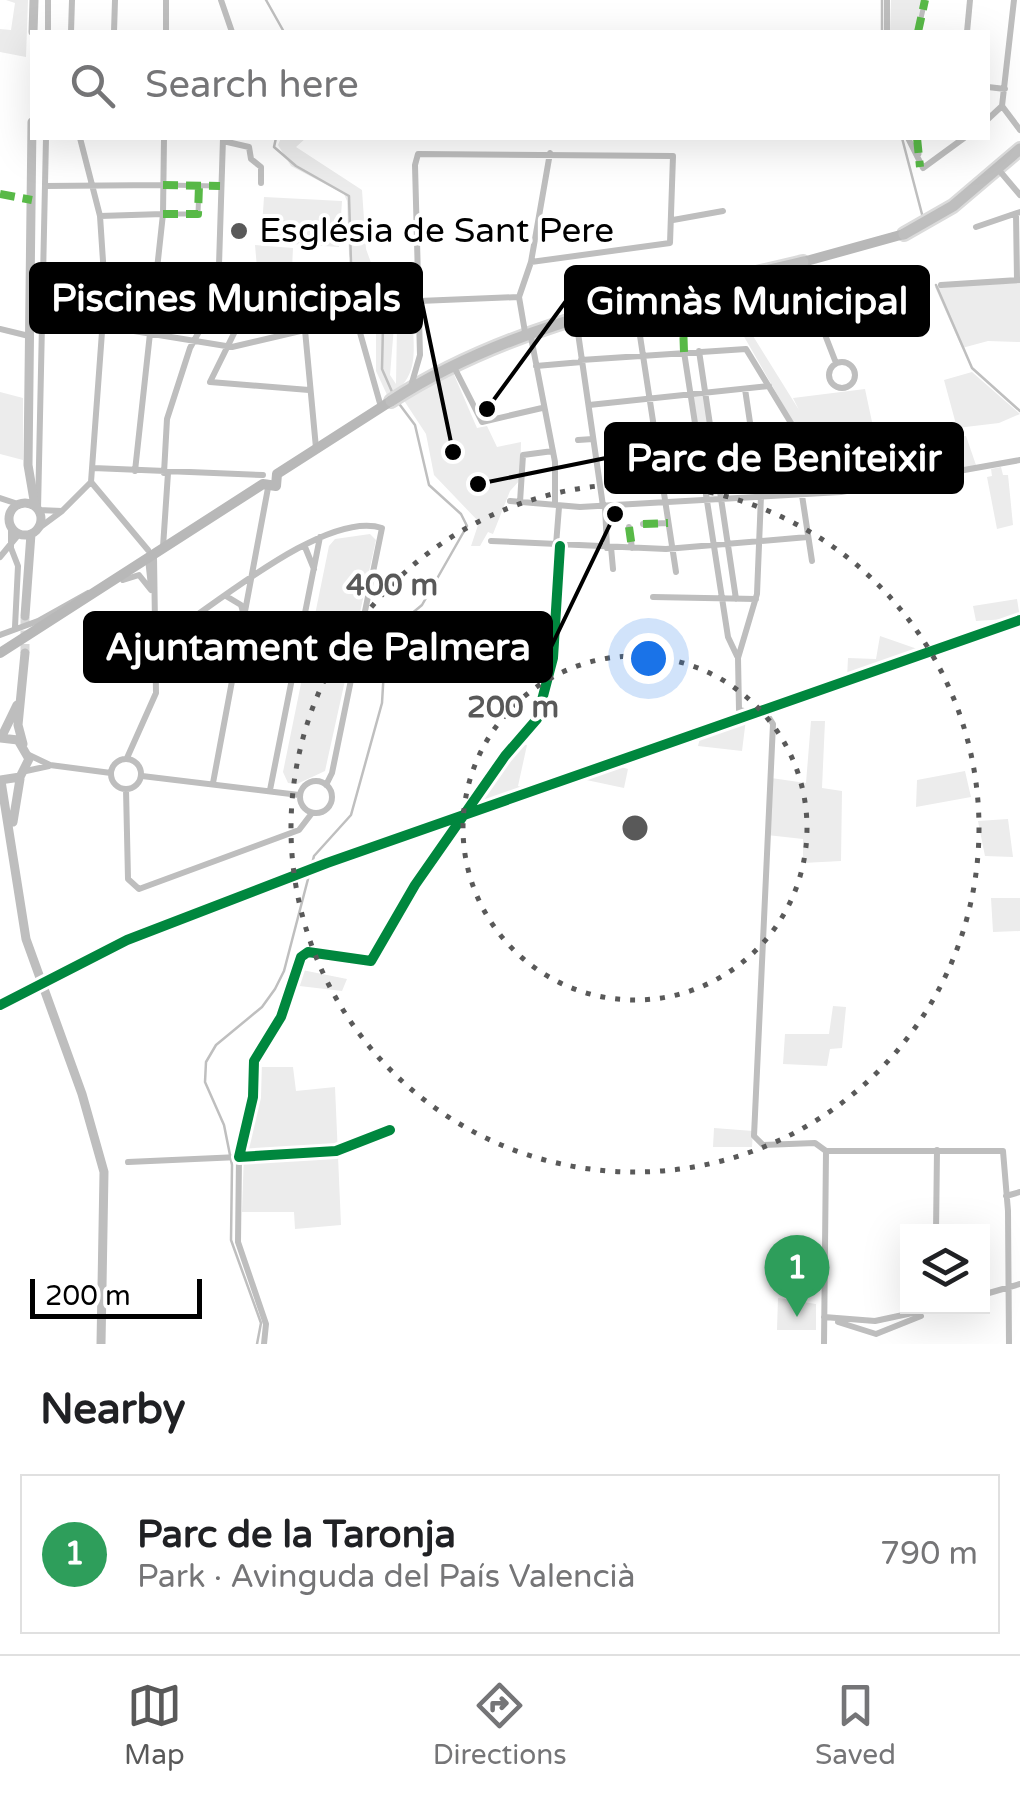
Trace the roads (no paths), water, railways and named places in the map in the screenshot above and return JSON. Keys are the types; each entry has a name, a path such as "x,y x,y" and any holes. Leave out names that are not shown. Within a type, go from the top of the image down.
{"highway":[{"path":"904,234 953,206 1020,149"},
{"path":"386,404 422,376 527,332 802,262"}],"main road":[{"path":"802,262 904,234"},
{"path":"0,656 265,482 278,484 278,474 386,404"}],"street":[{"path":"33,30 34,0"},
{"path":"48,0 48,30"},
{"path":"72,0 72,30"},
{"path":"114,30 115,0"},
{"path":"166,0 166,30"},
{"path":"221,0 231,30"},
{"path":"887,0 888,30"},
{"path":"918,30 925,0"},
{"path":"967,30 970,0"},
{"path":"990,117 1002,106 1014,0"},
{"path":"990,87 1004,88"},
{"path":"990,105 1002,106 1020,130"},
{"path":"32,140 28,465 37,508"},
{"path":"0,556 24,532 37,508 45,317 46,140"},
{"path":"24,532 62,511 91,482 103,327 100,216 80,140"},
{"path":"135,471 163,214 164,140"},
{"path":"127,758 140,766 142,776 136,786 126,789 113,782 111,773 116,762 127,758 156,692 153,552 166,473 165,427 193,342 218,297 223,140"},
{"path":"227,140 249,146 251,159 261,167 261,183"},
{"path":"909,140 922,168"},
{"path":"917,140 922,168"},
{"path":"922,168 961,140"},
{"path":"264,1344 266,1324 238,1242 233,1157 253,1096 254,1061 281,1017 300,959 308,952 370,961 398,911 540,712 554,658 558,506 553,451 519,297 531,262 550,153"},
{"path":"422,376 414,165 418,154 672,155 672,242 531,262"},
{"path":"997,168 1020,195"},
{"path":"46,186 198,186 220,182"},
{"path":"100,216 198,214 198,186"},
{"path":"673,220 723,211"},
{"path":"941,285 1018,280 1018,213 976,227"},
{"path":"802,262 808,292 836,364"},
{"path":"310,390 210,382 224,346 248,305 346,283 386,404"},
{"path":"691,289 692,322"},
{"path":"418,301 519,297"},
{"path":"635,303 676,572"},
{"path":"30,314 224,346 356,318"},
{"path":"576,318 613,569"},
{"path":"704,322 683,324 684,352 729,642 738,658"},
{"path":"0,329 30,336"},
{"path":"305,330 317,449"},
{"path":"536,366 746,349 791,423 812,561"},
{"path":"698,351 736,599"},
{"path":"420,355 422,376"},
{"path":"845,363 854,371 848,386 831,383 830,371 836,364 845,363"},
{"path":"453,364 482,422 542,408"},
{"path":"588,405 769,386"},
{"path":"745,388 760,496 756,599 738,658 739,710 768,716 773,724 754,1136 763,1144 815,1142 826,1151 1002,1150 1008,1344"},
{"path":"578,440 593,439"},
{"path":"520,502 523,455 553,451"},
{"path":"510,501 604,506 841,492 1020,460"},
{"path":"25,616 27,549 16,506 28,465"},
{"path":"93,468 265,482 252,580 213,783"},
{"path":"91,482 153,552"},
{"path":"2,498 16,506 62,511"},
{"path":"643,524 668,522"},
{"path":"153,635 174,631 320,536 338,529 377,526 382,534 332,774 326,785"},
{"path":"629,527 632,548"},
{"path":"270,790 320,536"},
{"path":"490,541 672,549 808,537"},
{"path":"305,546 314,564 314,580"},
{"path":"11,548 18,566 15,627"},
{"path":"37,632 133,575 141,576 152,592"},
{"path":"241,587 244,619"},
{"path":"0,635 38,621 77,596 92,594"},
{"path":"226,596 240,605 244,619"},
{"path":"652,597 756,599"},
{"path":"25,653 18,725 29,755 50,766 111,773"},
{"path":"22,693 1,738 23,744"},
{"path":"12,840 29,755"},
{"path":"50,766 1,781 26,938 82,1094 104,1172 101,1344"},
{"path":"142,776 299,795"},
{"path":"126,789 128,879 139,889 299,830 312,813 329,806 332,793 326,785 312,781 299,795"},
{"path":"299,795 301,805 312,813"},
{"path":"128,1162 336,1151 390,1130"},
{"path":"936,1224 937,1150"},
{"path":"824,1344 826,1151"},
{"path":"1006,1196 1020,1192"},
{"path":"990,1294 1020,1284"},
{"path":"824,1317 876,1334 922,1314"}],"waterway":[{"path":"266,0 283,30"},
{"path":"882,0 882,30"},
{"path":"276,140 274,147 296,166 349,196 351,263 383,326 382,369 393,394"},
{"path":"903,140 923,218"},
{"path":"936,285 972,368 1020,411"},
{"path":"257,1344 261,1323 231,1240 232,1165 224,1125 205,1082 206,1062 216,1045 262,1007 284,971 314,856 351,815 382,703 386,635 422,605 467,526 461,514 429,485 415,425 397,401"}],"tunnel":[{"path":"25,616 25,653"}],"place":[{"name":"Església de Sant Pere","path":"239,231"},
{"name":"Gimnàs Municipal","path":"487,409"},
{"name":"Piscines Municipals","path":"453,452"},
{"name":"Parc de Beniteixir","path":"478,484"},
{"name":"Ajuntament de Palmera","path":"615,514"},
{"name":"Parc de la Taronja","path":"797,1317"}]}
